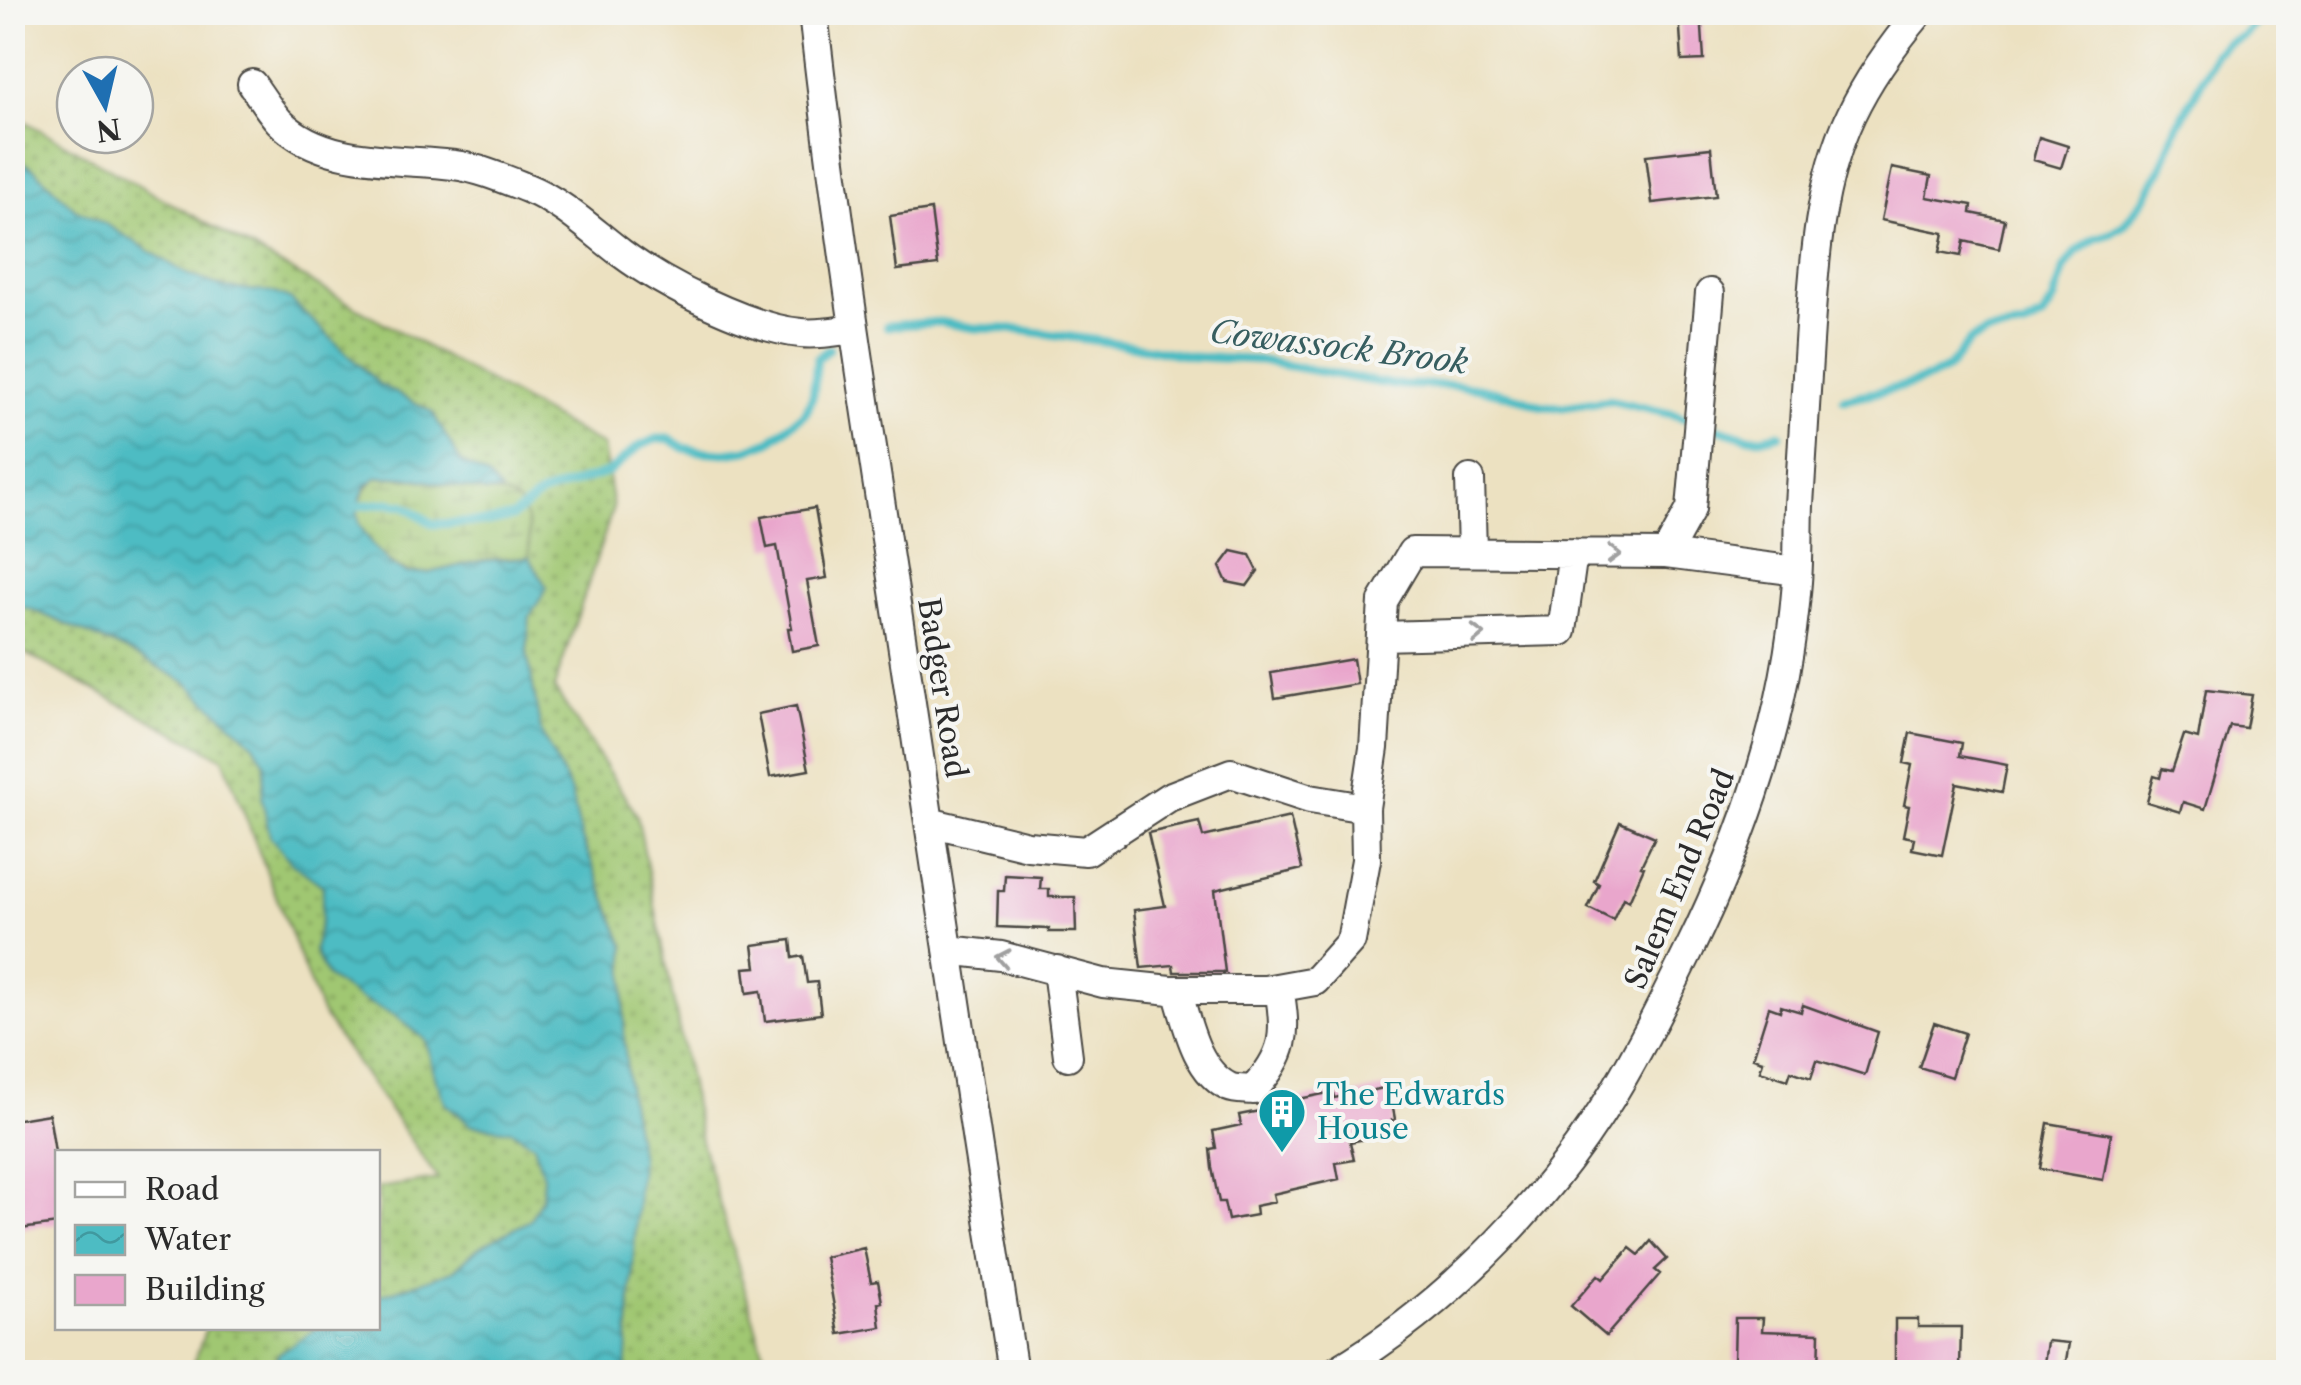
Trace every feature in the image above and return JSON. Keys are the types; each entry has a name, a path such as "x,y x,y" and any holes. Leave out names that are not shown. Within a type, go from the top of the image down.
{"street":[{"name":"Badger Road","path":"813,12 838,221 1013,1372"},
{"name":"Salem End Road","path":"1335,1372 1426,1308 1499,1240 1560,1170 1622,1079 1701,925 1764,767 1790,648 1814,258 1822,209 1849,118 1871,76 1920,12"},
{"path":"252,84 282,124 303,138 362,158 458,166 532,190 562,207 645,270 748,319 800,333 822,334 854,328"},
{"path":"1666,554 1691,509 1710,293"},
{"path":"1470,479 1472,552"},
{"path":"948,950 1002,956 1103,982 1177,990 1265,990 1314,981 1351,941 1366,860 1364,808 1374,748 1383,601 1412,552 1666,554 1797,571"},
{"path":"1380,636 1562,632 1573,554"},
{"path":"929,822 1028,846 1086,851 1169,797 1231,773 1310,799 1364,808"},
{"path":"1057,970 1068,1056"},
{"path":"1177,990 1191,1036 1209,1071 1232,1088 1253,1090 1273,1068 1285,1026 1279,988"}],"green space":[{"path":"12,114 55,138 55,155 85,155 603,446 613,508 554,688 637,815 701,1141 768,1368 766,1372 191,1372 205,1330 380,1330 380,1188 438,1179 321,1013 223,758 13,647"},
{"path":"377,477 451,484 509,498 518,503 525,515 529,557 481,561 426,573 404,571 379,552 361,528 357,511 361,498"}],"water":[{"path":"13,156 32,167 75,209 187,274 226,288 272,292 290,299 379,384 432,412 461,462 489,478 501,492 406,477 377,477 366,486 357,506 359,524 390,564 406,573 529,557 547,588 530,616 527,652 541,732 570,790 582,839 625,946 624,1037 640,1158 626,1372 271,1372 279,1353 315,1330 380,1330 380,1295 453,1271 478,1248 530,1220 542,1197 543,1176 534,1144 511,1130 472,1125 446,1104 426,1040 393,1014 360,999 327,977 314,950 323,886 291,862 270,836 262,798 265,763 254,744 186,682 129,652 31,609 13,605"}],"building":[{"path":"1679,12 1701,12 1704,60 1682,61"},
{"path":"2039,137 2068,146 2061,168 2033,160"},
{"path":"1711,148 1716,196 1652,203 1646,155"},
{"path":"1892,168 1931,176 1927,197 1972,205 1971,213 2005,220 1999,249 1964,241 1961,256 1940,252 1944,233 1881,220"},
{"path":"931,210 938,265 897,270 890,216"},
{"path":"815,508 827,578 807,581 819,646 792,651 788,628 792,628 777,546 767,548 761,517"},
{"path":"1232,551 1250,555 1258,571 1247,586 1227,582 1220,567"},
{"path":"1353,659 1357,684 1275,698 1271,673"},
{"path":"2206,690 2252,695 2246,728 2230,726 2205,809 2183,802 2180,812 2147,802 2154,776 2160,778 2162,769 2172,771 2184,735 2198,739"},
{"path":"796,706 809,770 770,777 758,714"},
{"path":"1910,733 1962,743 1960,756 2007,765 2002,792 1957,783 1942,855 1912,849 1914,838 1903,836 1912,765 1904,763"},
{"path":"1290,817 1302,869 1215,890 1225,972 1174,972 1173,965 1141,968 1134,910 1165,906 1148,833 1199,822 1203,837"},
{"path":"1620,822 1655,837 1629,901 1623,898 1613,920 1588,908 1599,884 1594,881"},
{"path":"1005,875 1041,877 1040,889 1049,889 1049,897 1075,897 1076,932 997,927 998,891 1004,891"},
{"path":"791,940 793,958 803,956 807,983 817,982 821,1014 765,1021 761,991 747,993 744,968 756,967 753,945"},
{"path":"1803,1005 1878,1032 1865,1075 1817,1060 1811,1078 1791,1071 1788,1080 1760,1071 1763,1061 1753,1058 1769,1007 1801,1012"},
{"path":"1934,1023 1965,1033 1951,1077 1919,1067"},
{"name":"The Edwards House","path":"1389,1087 1395,1133 1350,1142 1354,1160 1336,1163 1339,1179 1273,1194 1275,1202 1255,1206 1256,1215 1228,1220 1224,1202 1219,1202 1212,1168 1210,1149 1216,1148 1213,1131 1241,1125 1239,1115 1295,1104 1294,1100 1333,1092 1334,1098"},
{"path":"49,1114 55,1152 55,1224 20,1229 12,1181 12,1120"},
{"path":"2048,1123 2111,1134 2103,1180 2040,1169"},
{"path":"1651,1241 1667,1259 1655,1270 1660,1274 1606,1336 1571,1306 1598,1275 1603,1279 1630,1248 1639,1255"},
{"path":"864,1248 871,1282 878,1281 881,1327 839,1334 825,1257"},
{"path":"1735,1318 1763,1318 1762,1331 1820,1333 1819,1372 1785,1372 1785,1366 1734,1361"},
{"path":"1895,1319 1918,1319 1918,1327 1961,1327 1960,1368 1895,1367"},
{"path":"2047,1341 2069,1343 2064,1372 2043,1372"}],"waterway":[{"name":"Cowassock Brook","path":"1844,399 1930,378 1948,368 1970,341 1985,333 2023,328 2043,317 2053,302 2064,269 2076,252 2124,225 2145,198 2214,54 2243,36 2256,23 2257,12"},
{"name":"Cowassock Brook","path":"887,326 940,322 1012,329 1194,357 1257,360 1393,385 1479,388 1542,406 1609,400 1746,437 1780,434"},
{"name":"Cowassock Brook","path":"357,506 404,505 433,524 489,522 512,517 542,494 609,472 638,447 656,439 670,439 698,451 747,450 770,441 806,412 813,395 817,359 829,349"}],"place":[{"name":"The Edwards House","path":"1282,1154"}]}
